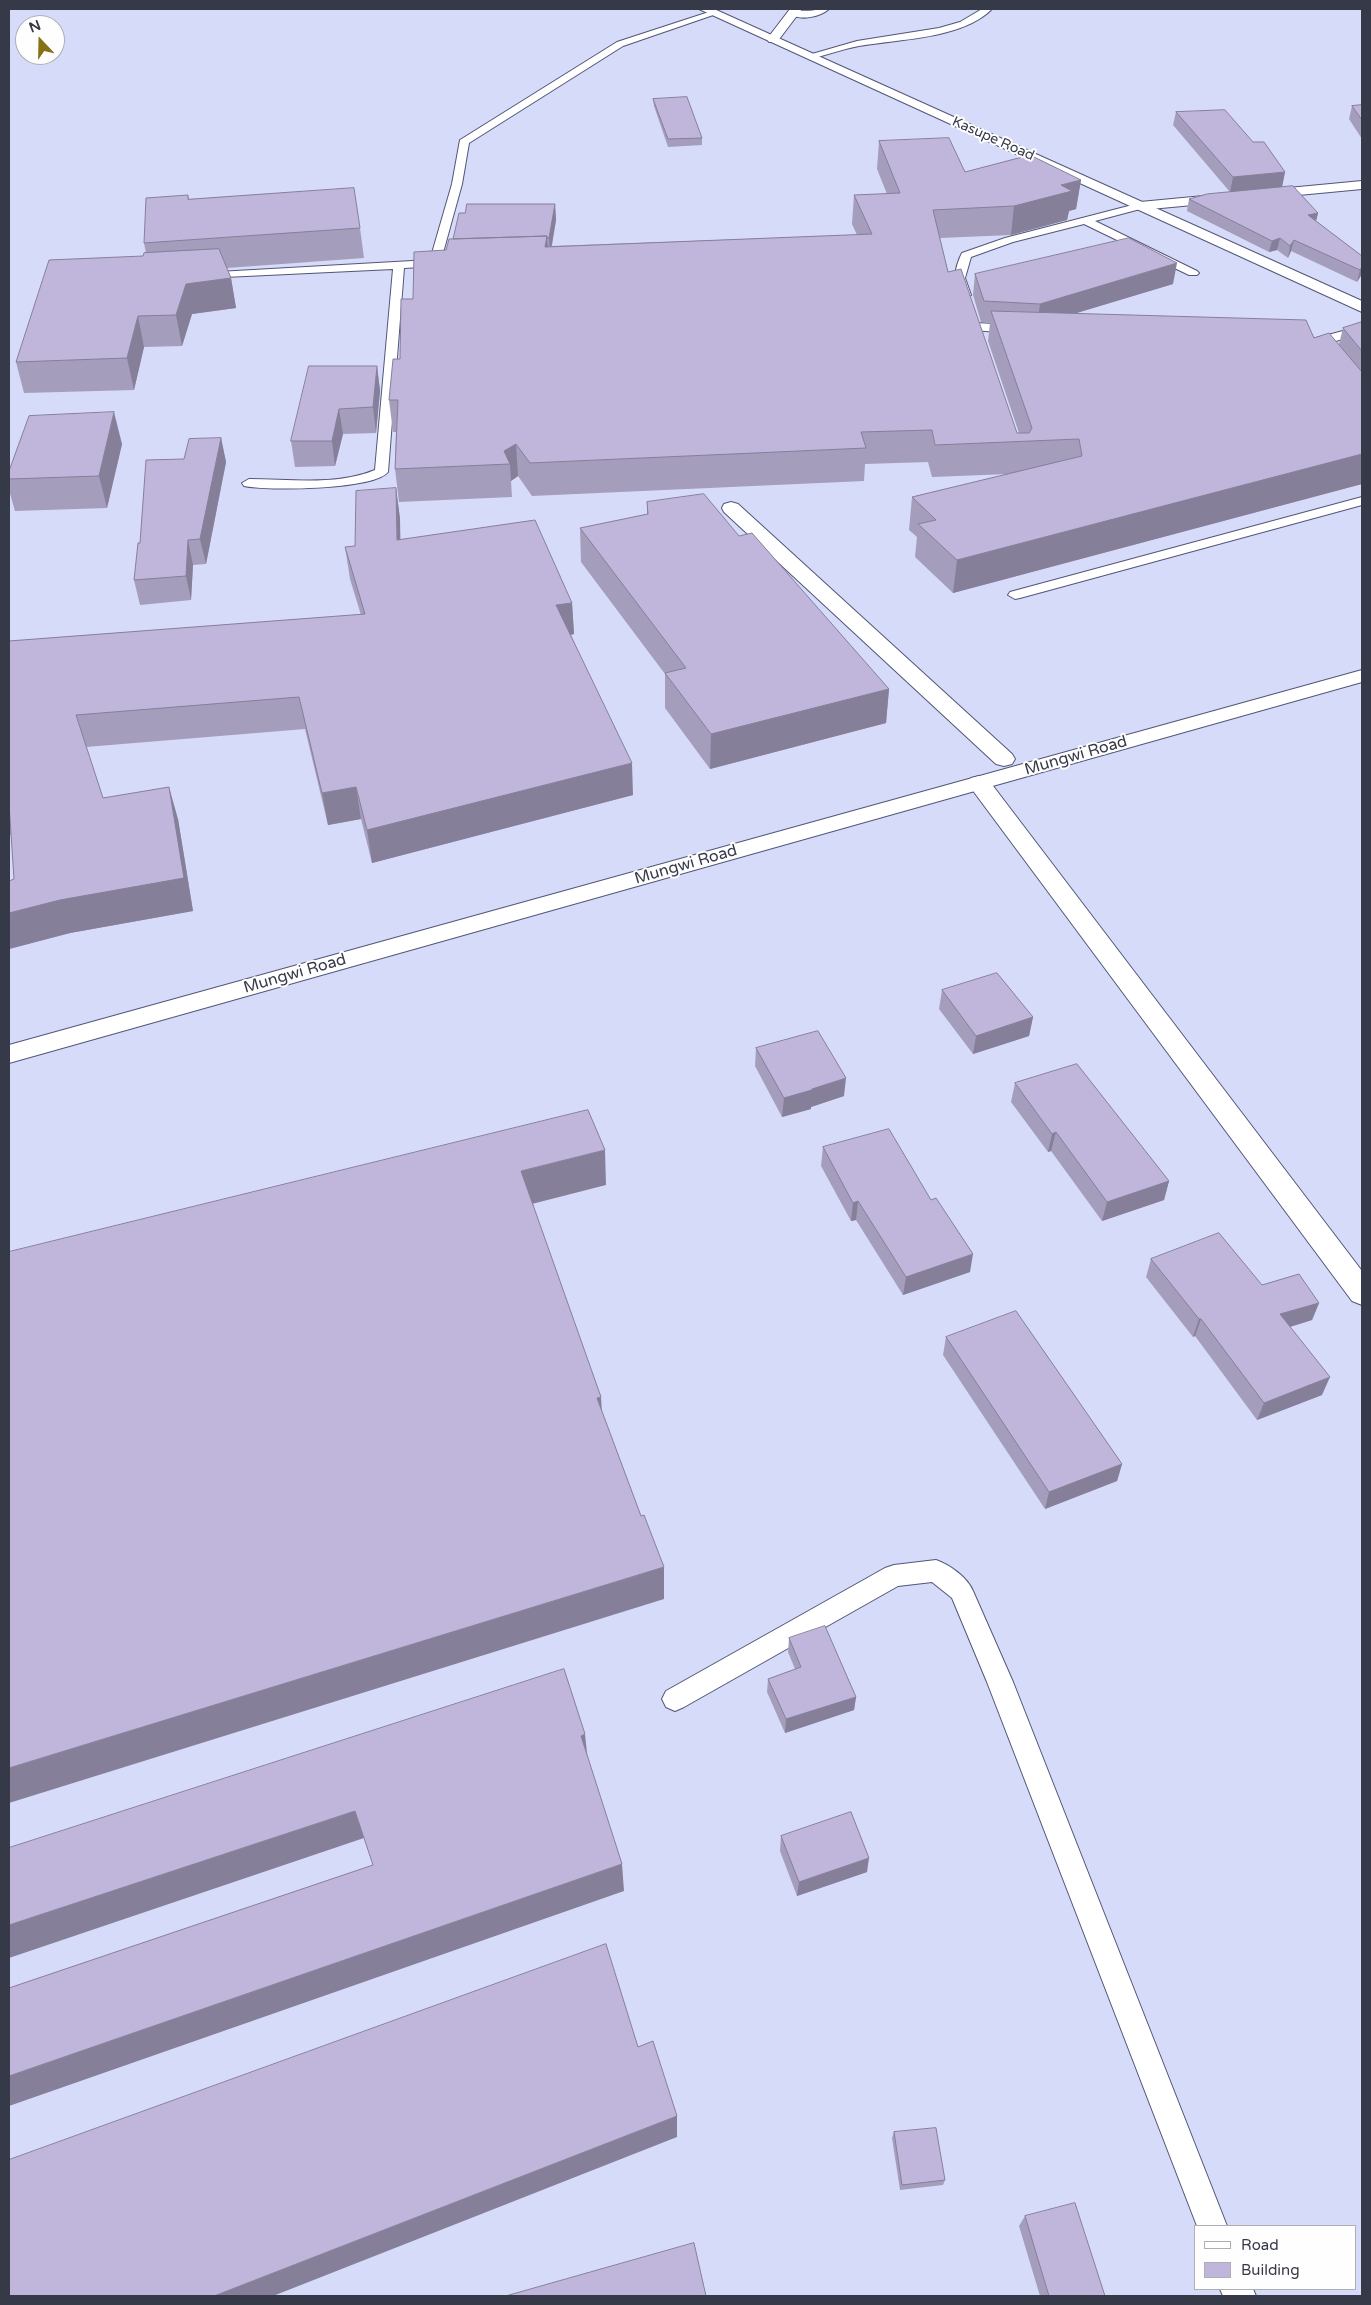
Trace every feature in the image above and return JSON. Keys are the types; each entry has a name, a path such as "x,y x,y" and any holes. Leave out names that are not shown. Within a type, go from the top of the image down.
{"street":[{"name":"Kasupe Road","path":"710,11 1362,307"},
{"path":"773,39 795,11"},
{"path":"1140,206 1362,185"},
{"path":"731,508 1004,759"},
{"name":"Mungwi Road","path":"9,1037 1362,659"},
{"name":"Mungwi Road","path":"9,1054 1362,676"},
{"path":"980,783 1362,1293"}],"lane":[{"path":"795,11 814,14 825,9"},
{"path":"810,56 857,44 940,31 963,24 988,9"},
{"path":"435,263 457,184 464,142 620,44 710,11"},
{"path":"1025,329 974,323 959,278 966,256 1009,240 1140,206"},
{"path":"1084,220 1194,274"},
{"path":"191,276 455,262"},
{"path":"249,482 349,482 370,478 381,472 399,264"},
{"path":"1294,343 1317,347 1362,330"},
{"path":"1015,596 1362,501"},
{"path":"675,1699 894,1576 936,1571 962,1591 1000,1682 1212,2225"}],"building":[{"path":"687,97 702,138 668,139 653,99"},
{"path":"1362,105 1362,120 1352,106"},
{"path":"1225,110 1253,142 1264,142 1285,172 1233,177 1176,112"},
{"path":"949,138 965,172 1030,155 1081,180 1061,185 1072,191 1014,206 933,210 948,272 961,269 1017,433 1029,433 1032,428 991,311 1306,320 1314,338 1329,333 1362,372 1362,454 957,560 918,524 936,520 912,497 1082,456 1079,439 935,445 932,430 861,432 866,448 530,463 516,444 504,451 510,464 395,469 398,400 389,400 393,359 400,359 401,299 413,299 414,252 446,250 449,239 547,236 545,247 872,234 854,195 900,193 879,141"},
{"path":"1293,186 1318,213 1308,215 1362,256 1362,267 1360,270 1294,240 1290,246 1280,238 1272,241 1189,199 1207,194"},
{"path":"354,188 360,228 144,243 146,198 188,195 188,199"},
{"path":"467,204 555,204 549,238 547,236 453,239 459,213 465,213"},
{"path":"1129,238 1177,263 1040,304 984,301 975,274"},
{"path":"219,249 231,278 186,284 176,315 138,316 127,358 16,362 49,260 143,256 144,253"},
{"path":"1362,322 1362,351 1343,328"},
{"path":"309,366 377,366 373,407 339,409 332,441 291,441"},
{"path":"114,412 99,476 9,479 9,471 29,416"},
{"path":"221,438 200,539 188,540 186,576 134,580 138,543 140,543 146,460 184,459 189,439"},
{"path":"396,488 397,540 535,520 572,603 556,605 632,763 367,830 356,787 322,793 299,697 76,715 103,798 169,787 184,878 60,900 9,913 9,881 14,879 9,804 9,641 365,614 345,547 355,546 356,491"},
{"path":"704,494 739,536 752,533 889,689 711,734 665,673 686,668 580,528 648,514 647,502"},
{"path":"997,973 1033,1017 976,1036 942,990"},
{"path":"818,1031 846,1078 784,1098 756,1048"},
{"path":"1077,1064 1169,1181 1107,1202 1056,1132 1052,1134 1015,1083"},
{"path":"588,1110 605,1150 521,1171 601,1397 597,1398 641,1516 644,1515 664,1567 9,1768 9,1252"},
{"path":"889,1129 931,1200 936,1198 973,1254 906,1277 858,1201 853,1203 823,1147"},
{"path":"1219,1233 1262,1285 1299,1274 1319,1303 1280,1314 1330,1377 1264,1403 1201,1319 1199,1319 1151,1259"},
{"path":"1016,1311 1122,1464 1049,1492 946,1337"},
{"path":"825,1626 856,1697 786,1719 768,1679 801,1667 789,1638"},
{"path":"564,1669 585,1734 581,1736 622,1864 9,2076 9,1988 373,1865 355,1811 9,1925 9,1848"},
{"path":"851,1812 869,1858 799,1882 781,1836"},
{"path":"606,1944 638,2047 653,2041 677,2116 214,2296 9,2296 9,2160"},
{"path":"936,2128 945,2180 902,2185 894,2132"},
{"path":"1075,2203 1105,2296 1049,2296 1025,2216"},
{"path":"694,2243 706,2296 506,2296"}]}
